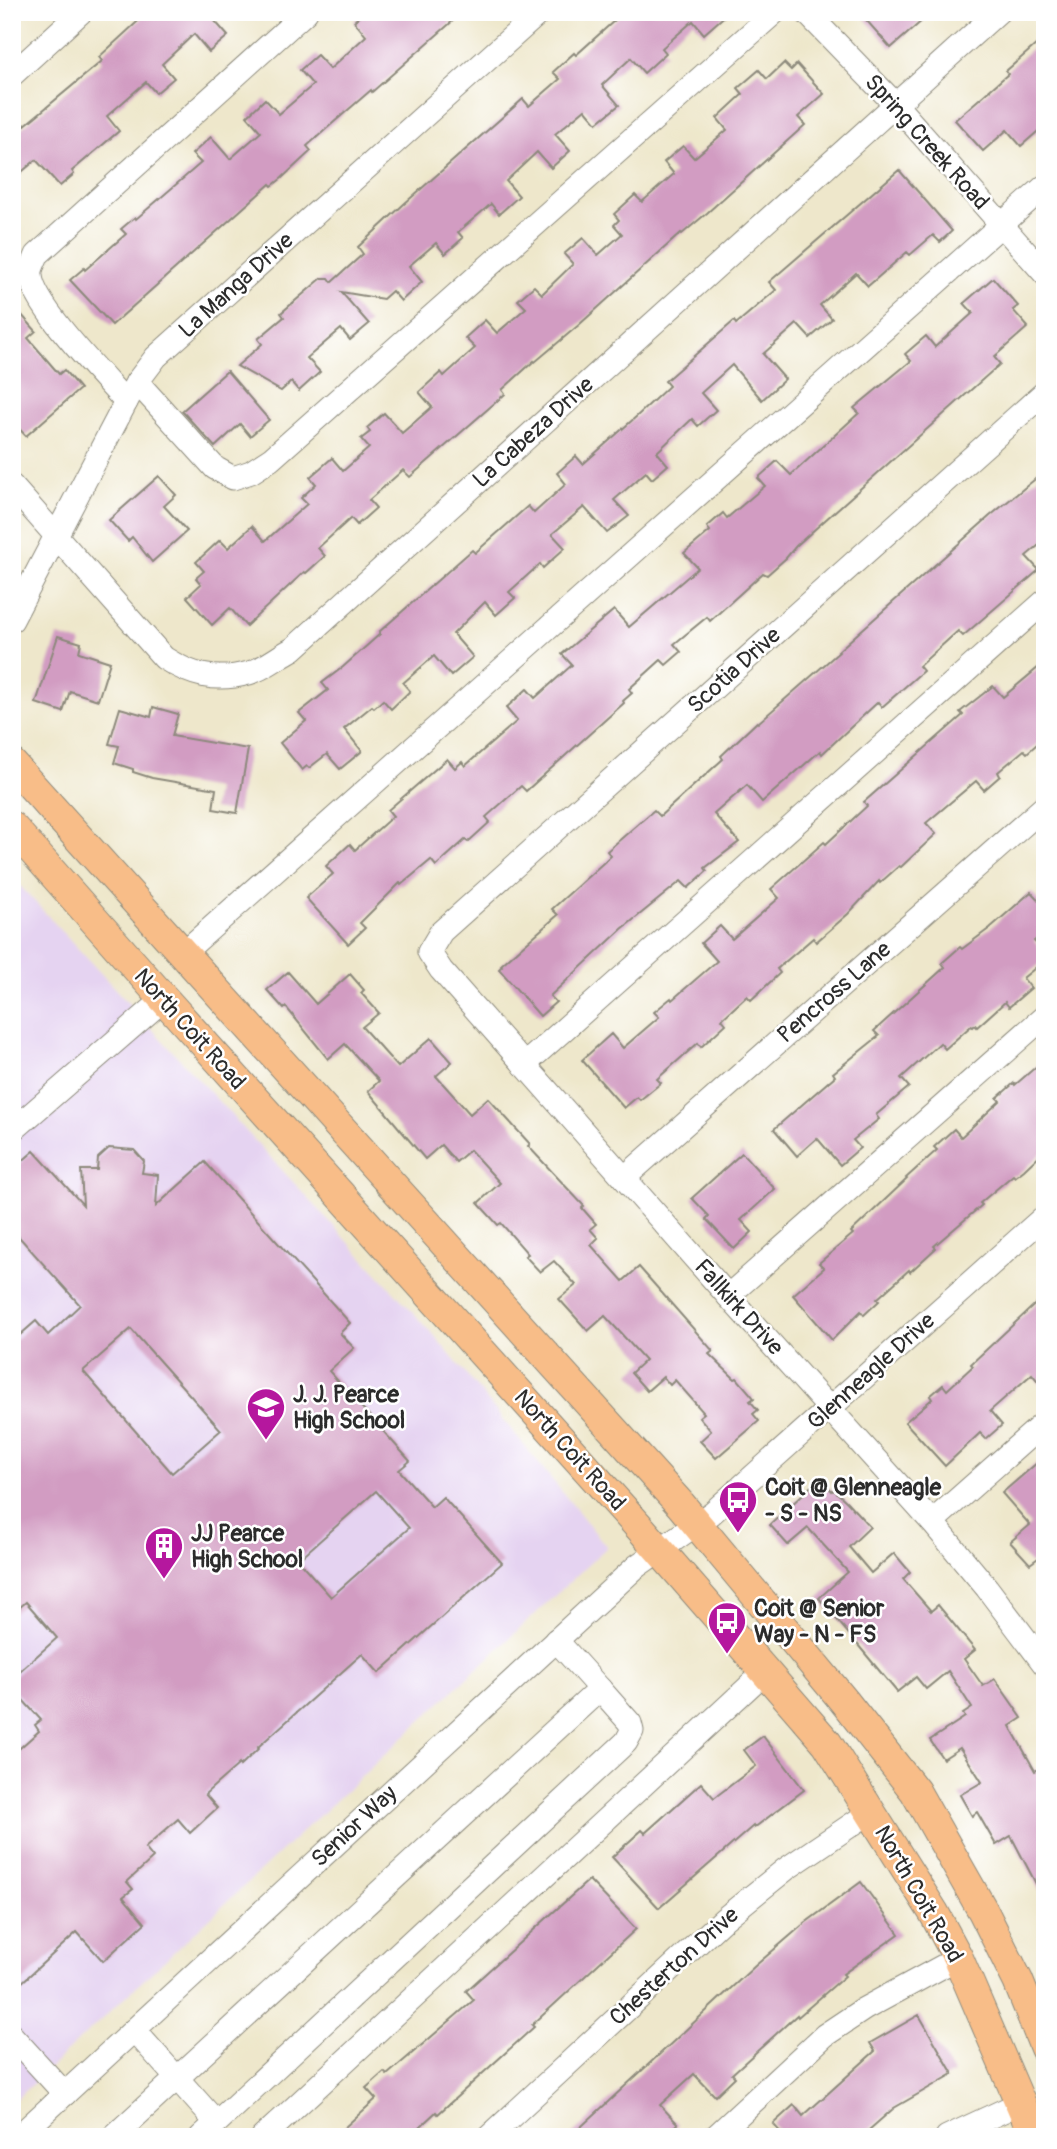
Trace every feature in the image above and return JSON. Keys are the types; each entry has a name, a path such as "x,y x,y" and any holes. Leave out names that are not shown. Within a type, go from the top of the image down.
{"main road":[{"name":"North Coit Road","path":"12,764 697,1525 813,1663 915,1791 983,1911 1018,1980 1045,2048"},
{"name":"North Coit Road","path":"12,827 766,1671 827,1743 872,1811 958,1958 1035,2137"}],"street":[{"path":"12,75 81,12"},
{"path":"306,12 37,255 30,273 34,290 48,313 215,468 233,478 251,472 271,459 775,12"},
{"name":"La Manga Drive","path":"12,620 132,392 156,357 540,12"},
{"name":"Spring Creek Road","path":"806,12 895,104 1045,274"},
{"name":"La Cabeza Drive","path":"12,486 164,658 184,671 214,678 251,673 293,649 998,12"},
{"path":"182,954 1045,186"},
{"name":"Scotia Drive","path":"429,952 441,932 1045,392"},
{"path":"524,1065 1045,601"},
{"name":"Pencross Lane","path":"624,1178 1045,806"},
{"name":"Fallkirk Drive","path":"429,952 441,970 728,1296 1037,1636 1045,1665"},
{"path":"12,1131 163,999"},
{"path":"728,1296 1045,1016"},
{"name":"Glenneagle Drive","path":"697,1525 1045,1216"},
{"path":"932,1522 1045,1422"},
{"name":"Senior Way","path":"18,2137 637,1566 697,1525"},
{"path":"134,2030 177,2078 208,2129 626,1742 632,1731 630,1723 556,1640"},
{"path":"263,2137 766,1671"},
{"path":"113,2137 600,1689"},
{"name":"Chesterton Drive","path":"489,2137 733,1912 786,1869 872,1811"},
{"path":"715,2137 843,2021 958,1958"},
{"path":"12,2036 65,2094"},
{"path":"947,2137 1020,2103"}],"shaded area":[{"name":"J. J. Pearce High School","path":"12,877 434,1335 607,1547 12,2103"}],"building":[{"path":"148,12 207,12 228,36 209,52 194,34 162,64 174,78 156,93 146,82 107,116 119,131 72,171 74,174 60,186 36,160 12,180 12,136 102,61 99,57"},
{"path":"364,12 463,12 307,146 311,151 282,178 272,186 270,184 112,325 70,280 126,234 121,229 201,163 192,154 211,137 230,159 261,132 247,116 265,99 279,114 313,85 300,70 317,55 330,69 366,36 354,21"},
{"path":"624,12 729,12 704,34 693,21 662,48 666,53 644,73 631,58 602,85 619,105 597,123 585,109 555,134 570,151 551,168 537,152 506,181 519,196 499,214 491,204 458,232 463,238 445,254 436,243 409,266 422,282 401,301 392,291 383,299 341,292 369,324 350,340 341,329 307,358 320,372 299,391 291,382 281,391 237,366 262,344 258,339 284,317 281,313 322,278 329,278 332,282 363,254 358,247 404,204 523,99 529,106 560,79 553,72"},
{"path":"859,12 932,12 891,48"},
{"path":"1045,37 1045,125 1021,146 1007,130 983,151 955,120 1008,74 1006,71"},
{"path":"784,63 791,70 797,64 824,94 798,117 805,125 580,324 534,361 502,390 505,394 410,477 403,470 369,500 376,508 357,525 351,518 318,548 325,556 246,626 230,608 212,625 187,597 201,584 196,578 204,571 196,562 220,540 228,548 252,526 265,541 307,504 301,498 316,484 310,477 332,458 343,471 369,448 361,439 370,432 367,428 384,413 402,433 432,407 419,392 441,372 444,376 475,348 465,338 485,320 497,333 526,308 518,300 534,286 542,294 573,264 564,254 583,238 598,255 622,234 614,225 619,220 614,214 635,195 642,202 674,174 664,162 683,146 694,158 727,130 717,118 743,94 738,88 759,70 767,79"},
{"path":"899,170 952,231 940,242 933,235 910,255 907,252 868,286 856,273 820,305 832,319 810,338 797,324 763,354 785,379 762,400 732,365 701,393 716,410 698,426 692,419 657,452 668,465 652,479 646,472 614,500 629,516 607,533 584,507 552,534 565,548 543,568 540,564 509,592 515,598 496,615 485,602 453,634 473,657 451,676 434,656 403,683 410,691 391,709 383,700 344,729 362,751 340,769 327,754 302,770 280,743 306,721 299,713 328,690 322,683 472,550 475,553 528,506 534,513 566,484 557,473 576,456 583,464 669,386 665,381 734,321 736,324 776,290 769,282"},
{"path":"993,278 1018,306 1013,310 1028,327 994,357 1000,364 767,575 763,573 710,621 707,617 674,644 681,652 666,665 661,660 629,689 632,693 624,703 526,791 521,786 486,817 490,822 468,842 465,840 436,866 431,860 401,885 400,883 360,923 365,928 348,944 306,898 333,874 326,866 350,844 355,850 393,816 388,810 447,759 455,768 462,762 465,766 517,721 506,708 527,689 535,698 572,665 562,654 614,610 629,627 698,568 684,553 710,531 707,527 723,513 727,518 765,486 758,478 777,461 791,475 859,413 854,408 911,361 905,354 926,336 935,347 973,313 964,303"},
{"path":"12,304 36,331 28,338 59,374 64,370 80,389 26,436 12,421"},
{"path":"227,371 269,420 250,436 240,424 215,447 182,411"},
{"path":"1045,471 1045,540 1026,556 1039,570 963,636 958,631 919,666 923,671 882,707 878,702 822,754 820,751 762,802 747,785 714,814 739,842 705,868 707,871 688,888 681,881 622,929 550,996 556,1002 540,1016 499,969 558,915 552,909 611,856 607,851 654,810 660,816 723,759 721,756 757,722 990,516"},
{"path":"159,476 176,495 164,506 187,531 152,562 132,537 128,541 109,520"},
{"path":"58,636 81,643 79,652 110,662 98,700 70,691 63,712 36,703"},
{"path":"1045,662 1045,737 1027,753 1024,750 998,772 1000,776 984,790 976,781 926,823 936,834 901,867 880,883 879,881 848,914 816,942 813,938 777,969 780,973 751,1000 747,996 722,1019 726,1024 701,1047 698,1043 657,1079 661,1083 640,1100 637,1097 624,1108 582,1060 611,1034 623,1048 659,1017 654,1012 717,961 701,943 720,926 732,939 779,898 771,889 867,806 864,802 963,715 960,712 993,686 1003,697"},
{"path":"153,707 178,714 172,736 248,749 237,813 213,809 216,789 152,778 114,763 119,746 109,744 120,708 151,717"},
{"path":"1031,892 1045,907 1045,932 1034,941 1045,953 1045,960 1023,978 1031,988 1009,1007 1005,1002 977,1027 971,1026 945,1049 940,1043 901,1078 909,1087 876,1115 879,1119 853,1140 860,1148 840,1165 817,1138 797,1156 774,1129 835,1076 833,1073 879,1036 874,1031 945,967 942,963 960,947 962,949 990,928"},
{"path":"288,972 316,1004 350,974 364,990 361,993 379,1013 362,1027 398,1067 431,1038 452,1062 436,1076 470,1114 488,1098 584,1206 582,1208 596,1224 590,1229 598,1238 591,1245 623,1281 639,1267 713,1351 709,1354 737,1378 754,1398 750,1401 758,1410 753,1414 759,1421 716,1458 700,1441 711,1431 699,1417 704,1413 675,1380 670,1385 663,1377 647,1391 631,1373 645,1360 605,1316 588,1331 559,1299 576,1285 554,1261 540,1272 501,1223 498,1225 478,1203 500,1183 470,1150 456,1162 441,1145 425,1159 368,1091 379,1081 345,1044 328,1059 286,1007 284,1009 267,990"},
{"path":"1045,1059 1045,1150 1024,1170 1015,1177 1013,1175 980,1203 982,1205 877,1299 879,1301 864,1315 861,1311 832,1340 793,1295 824,1268 819,1263 853,1234 851,1232 937,1150 934,1147 954,1129 961,1137 1000,1101 997,1098"},
{"name":"JJ Pearce High School","path":"109,1148 134,1150 144,1161 142,1173 158,1175 156,1206 205,1162 350,1323 340,1333 354,1348 329,1371 410,1461 399,1470 432,1507 443,1497 502,1563 379,1673 362,1654 240,1766 239,1764 205,1794 217,1808 190,1833 178,1819 145,1848 153,1858 127,1882 133,1889 123,1897 145,1923 103,1961 77,1932 20,1984 12,1976 12,1755 39,1731 35,1725 41,1720 12,1688 12,1678 57,1638 26,1602 12,1614 12,1342 36,1321 48,1335 80,1305 12,1229 12,1170 34,1151 83,1205 81,1170 97,1170 98,1158","holes":["131,1329 221,1430 172,1473 83,1371","376,1491 409,1528 331,1597 298,1560"]},
{"path":"742,1153 775,1189 741,1220 752,1232 734,1249 706,1219 709,1216 692,1198"},
{"path":"1045,1295 1045,1390 1032,1374 990,1411 1002,1425 986,1439 980,1433 945,1466 905,1422 932,1399 930,1396 943,1385 947,1390"},
{"path":"1045,1456 1045,1553 1030,1564 1010,1542 1030,1525 1002,1493"},
{"path":"820,1478 870,1527 849,1547 871,1573 894,1553 910,1572 903,1579 931,1611 938,1605 975,1650 964,1659 983,1686 995,1679 1022,1718 1010,1726 1035,1771 1045,1766 1045,1901 1011,1836 996,1845 977,1812 972,1816 960,1795 982,1782 960,1748 943,1759 930,1740 965,1717 963,1714 972,1708 948,1671 926,1689 916,1677 897,1692 819,1598 848,1572 808,1528 788,1545 770,1525"},
{"path":"763,1736 804,1790 754,1828 753,1826 659,1908 612,1857 642,1830 645,1833 701,1783 714,1798 756,1766 744,1750"},
{"path":"589,1880 636,1929 532,2025 534,2027 409,2137 334,2137 376,2099 366,2088 384,2072 387,2075 474,2000 466,1991"},
{"path":"861,1882 899,1934 843,1974 845,1976 732,2074 735,2077 715,2096 694,2074 660,2105 678,2124 665,2137 570,2137 755,1966 805,1923"},
{"path":"919,2015 953,2074 894,2108 861,2137 785,2137 773,2124 794,2105 803,2116 875,2051 870,2043"}],"place":[{"name":"J. J. Pearce High School","path":"266,1441"},
{"name":"Coit @ Glenneagle - S - NS","path":"738,1534"},
{"name":"JJ Pearce High School","path":"164,1580"},
{"name":"Coit @ Senior Way - N - FS","path":"727,1655"}]}
